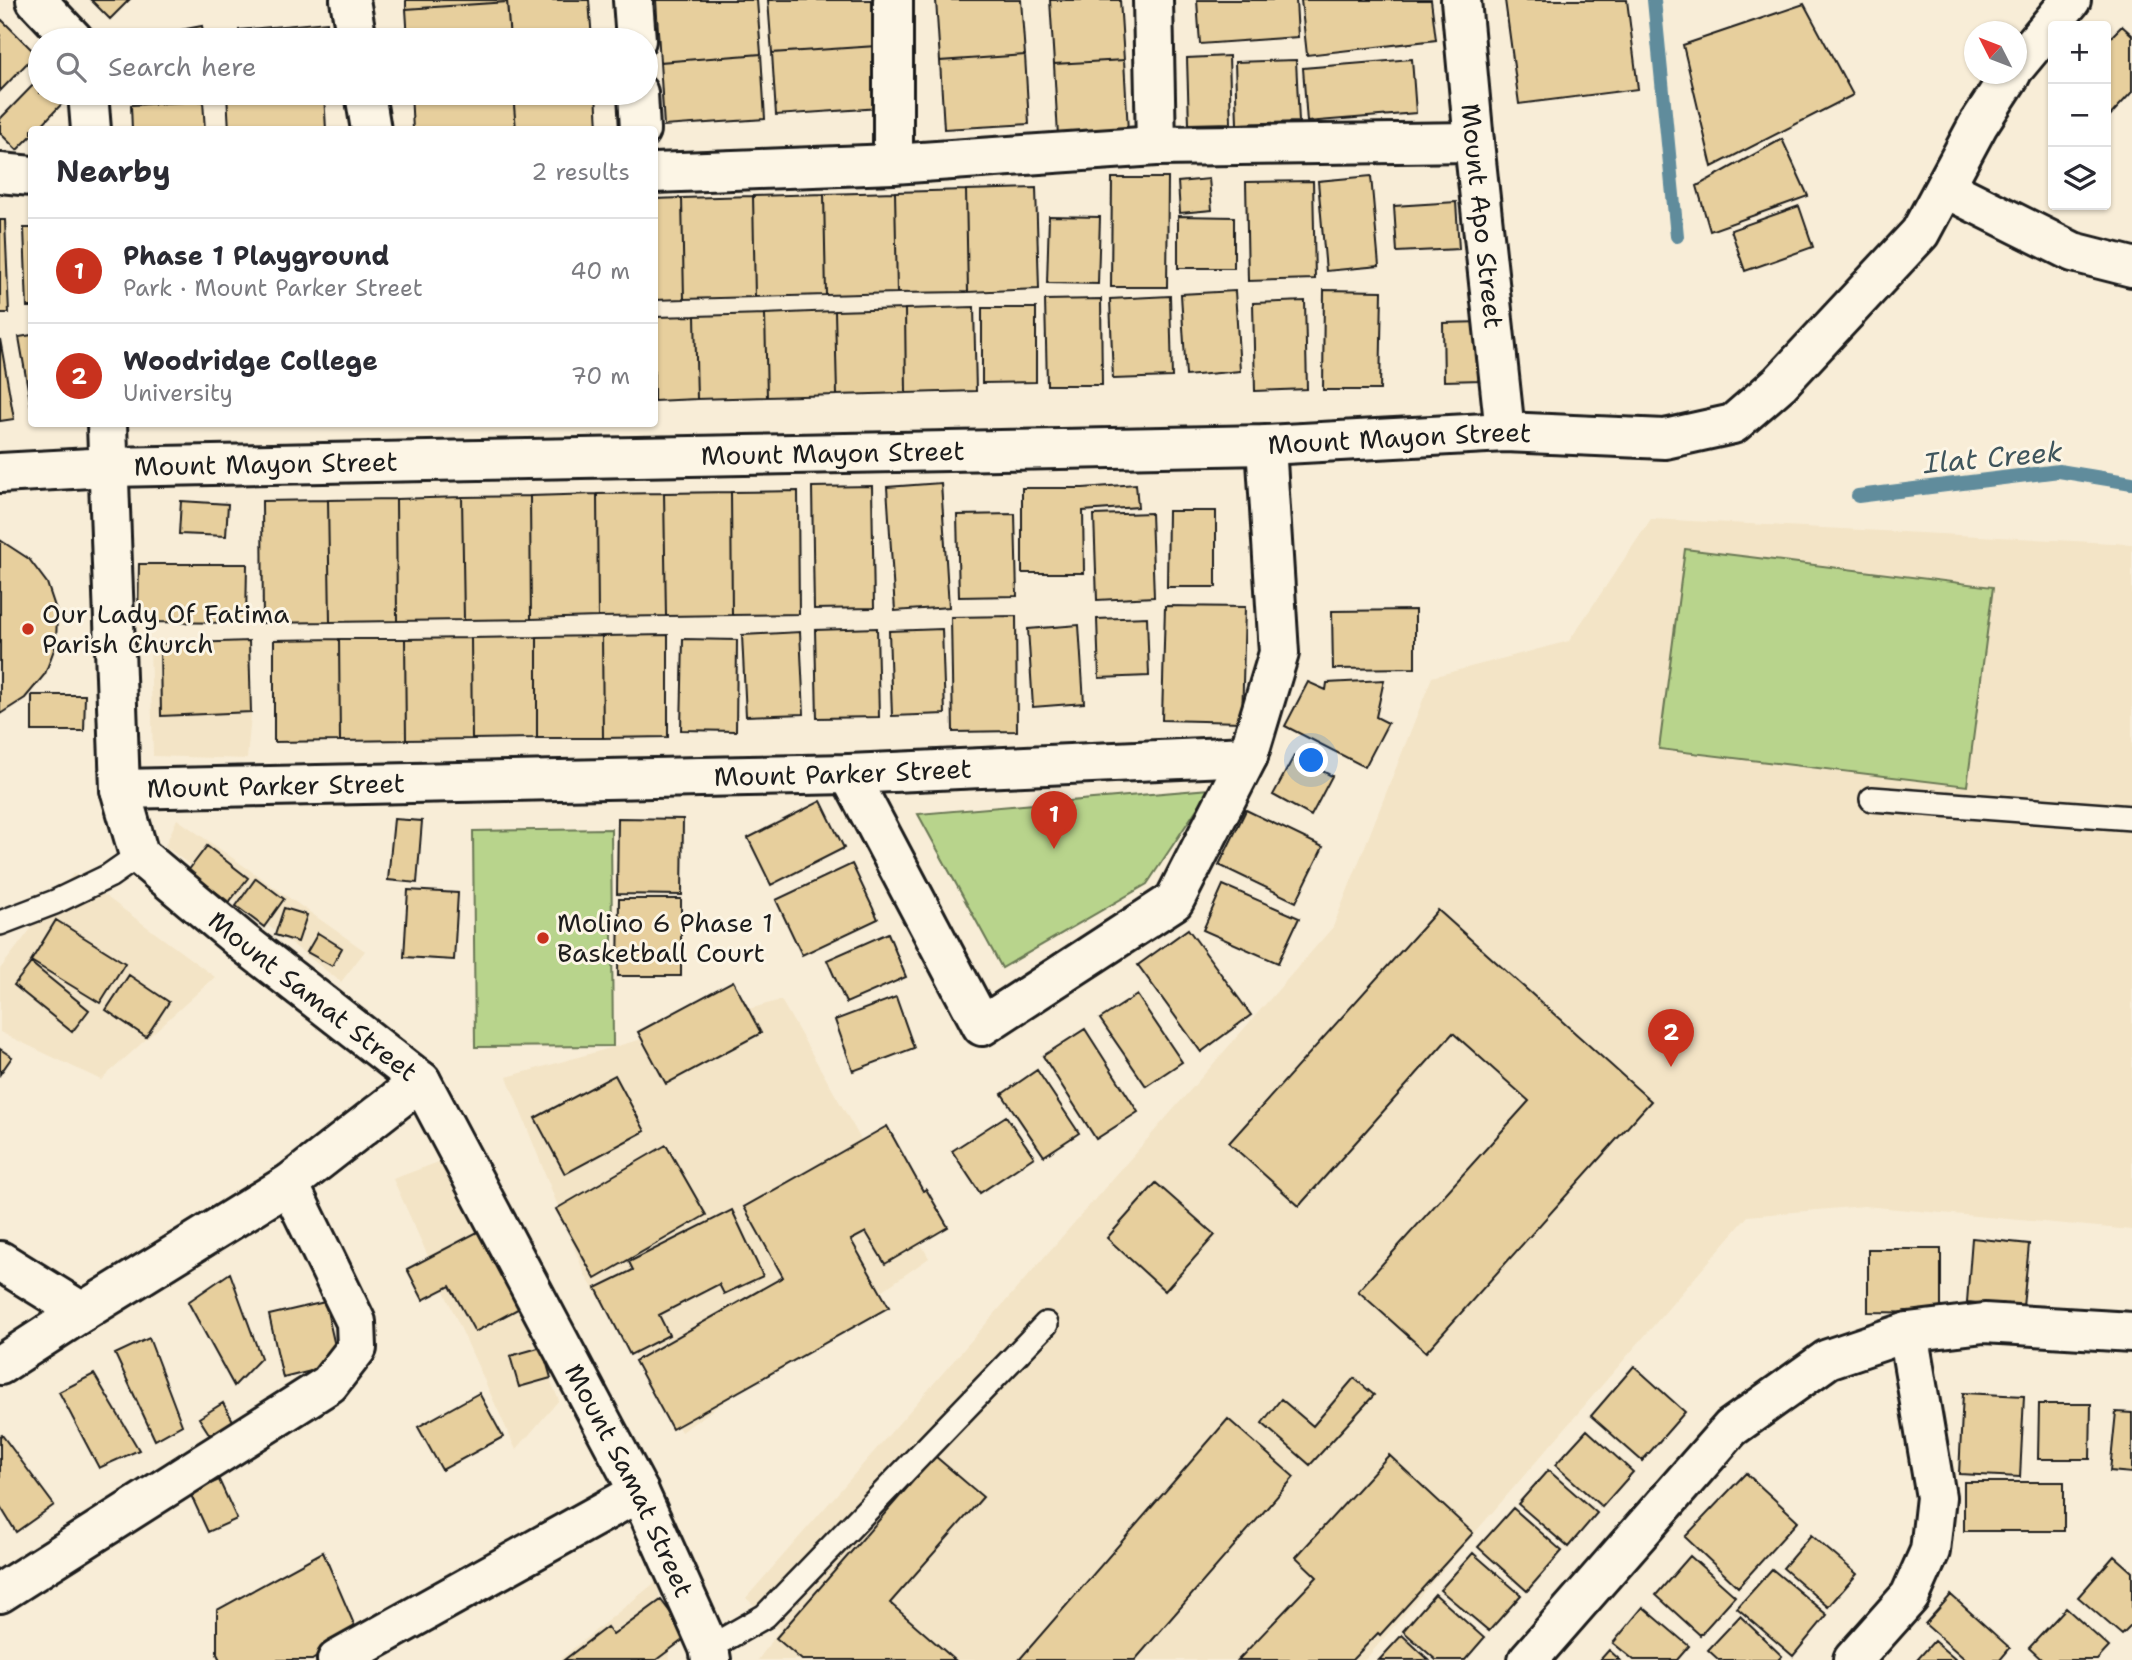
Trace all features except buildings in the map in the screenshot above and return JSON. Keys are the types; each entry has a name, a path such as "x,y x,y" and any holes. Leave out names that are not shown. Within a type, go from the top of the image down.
{"street":[{"path":"36,0 63,28"},
{"path":"350,0 355,28"},
{"path":"634,0 635,28"},
{"path":"893,0 894,164"},
{"path":"1153,0 1156,146"},
{"name":"Mount Apo Street","path":"1461,0 1505,432"},
{"path":"2027,54 2071,0"},
{"name":"Mount Mayon Street","path":"0,473 109,467 1266,445 1505,432 1665,439 1732,424 1780,383 1920,233 1978,125 2005,84"},
{"path":"89,105 91,126"},
{"path":"367,105 370,126"},
{"path":"639,105 640,126"},
{"path":"658,173 894,164 1156,146 1474,142"},
{"path":"0,173 28,176"},
{"path":"1945,188 2073,252 2132,267"},
{"path":"107,427 120,789 139,855"},
{"path":"849,774 982,1026 1174,901 1248,756 1279,653 1266,445"},
{"name":"Mount Parker Street","path":"120,789 849,774 1248,756"},
{"name":"Mount Samat Street","path":"139,855 244,943 421,1081 639,1492 710,1654"},
{"path":"0,1365 289,1184 421,1081"},
{"path":"0,1593 329,1384 357,1349 356,1322 289,1184"},
{"path":"0,1261 82,1312"},
{"path":"1528,1660 1731,1428 1828,1359 1908,1332 1984,1323 2132,1332"},
{"path":"1853,1660 1910,1596 1930,1552 1936,1497 1908,1332"},
{"path":"337,1660 639,1492"}],"lane":[{"path":"1872,799 2132,818"},
{"path":"0,923 55,902 109,876 139,855"},
{"path":"710,1654 765,1616 1046,1324"}],"shaded area":[{"path":"1651,519 2132,544 2132,1230 1864,1206 1748,1216 1365,1660 758,1660 780,1629 746,1598 1333,927 1432,677 1569,641"},
{"path":"204,637 200,712 252,704 247,759 153,756 150,645"},
{"path":"177,819 365,951 341,982 165,846"},
{"path":"74,873 215,977 101,1080 0,1032 0,969"},
{"path":"781,1000 929,1258 681,1432 585,1275 507,1077"},
{"path":"452,1157 559,1400 516,1450 393,1179"},
{"path":"657,1581 670,1660 559,1660"}],"green space":[{"path":"1685,549 1993,587 1967,786 1659,749"},
{"path":"1210,789 1147,884 1002,968 918,814"},
{"name":"Molino 6 Phase 1 Basketball Court","path":"611,829 613,1046 475,1047 473,831"}],"waterway":[{"name":"Ilat Creek","path":"1654,0 1677,236"},
{"name":"Ilat Creek","path":"1858,496 2059,471 2132,483"}],"place":[{"name":"Our Lady Of Fatima Parish Church","path":"28,629"},
{"name":"Phase 1 Playground","path":"1054,849"},
{"name":"Molino 6 Phase 1 Basketball Court","path":"543,938"},
{"name":"Woodridge College","path":"1671,1067"}]}
